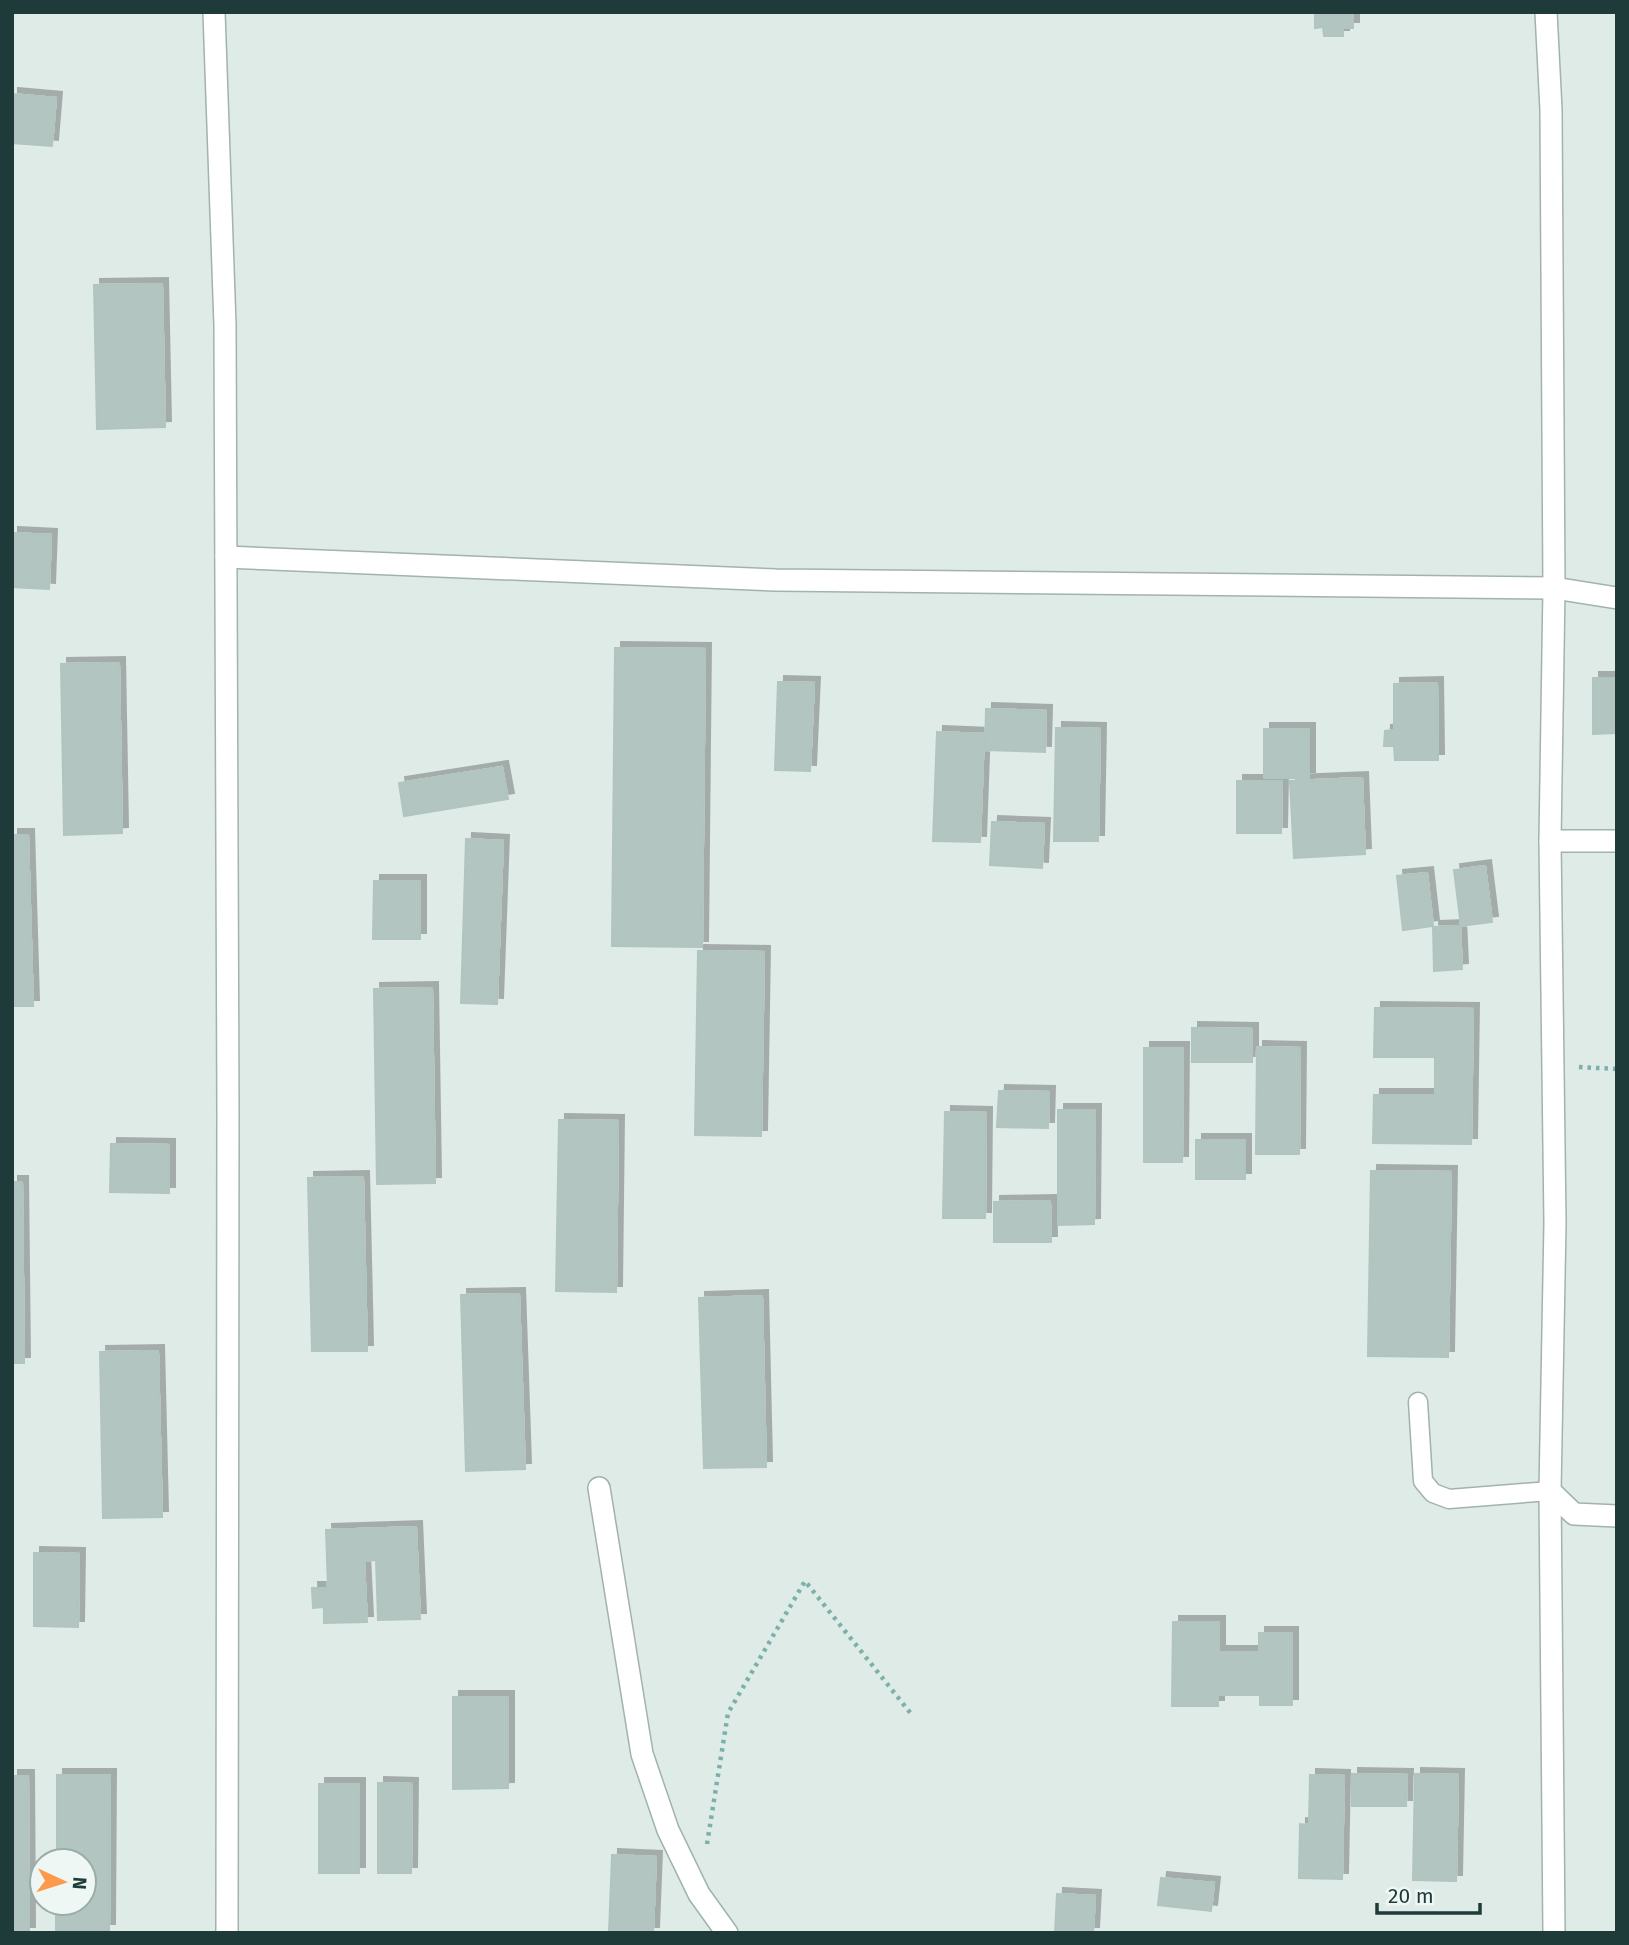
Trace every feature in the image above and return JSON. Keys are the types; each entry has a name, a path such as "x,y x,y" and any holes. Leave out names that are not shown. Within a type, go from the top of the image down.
{"street":[{"path":"214,12 225,325 227,1933"},
{"path":"1546,12 1551,110 1554,588 1550,841 1555,1223 1550,1491 1555,1933"},
{"path":"226,558 776,580 1554,588 1617,598"},
{"path":"1550,841 1617,841"},
{"path":"600,1488 642,1755 668,1830 699,1894 727,1933"},
{"path":"1550,1491 1574,1514 1617,1516"}],"lane":[{"path":"1418,1402 1423,1481 1433,1493 1449,1499 1550,1491"}],"path":[{"path":"1554,1065 1617,1069"},
{"path":"699,1894 728,1713 805,1581 912,1715"}],"building":[{"path":"1315,12 1353,12 1353,28 1343,28 1343,36 1324,36 1323,27 1315,28"},
{"path":"12,94 56,98 52,146 12,143"},
{"path":"162,284 165,427 97,429 94,285"},
{"path":"12,533 51,535 49,589 12,587"},
{"path":"615,648 705,649 702,947 612,946"},
{"path":"119,663 122,833 64,835 61,664"},
{"path":"1593,678 1617,678 1617,733 1593,734"},
{"path":"778,682 814,683 810,771 775,770"},
{"path":"1437,683 1438,760 1395,760 1394,746 1384,746 1385,731 1394,730 1394,684"},
{"path":"986,709 1046,711 1045,752 985,750"},
{"path":"1056,728 1100,729 1098,841 1054,841"},
{"path":"1264,729 1309,729 1309,778 1264,778"},
{"path":"937,732 984,734 980,842 933,841"},
{"path":"502,767 508,799 404,816 399,783"},
{"path":"1362,778 1365,854 1294,858 1290,781"},
{"path":"1237,781 1282,781 1281,833 1237,833"},
{"path":"992,822 1044,824 1042,868 990,865"},
{"path":"12,835 28,835 33,1006 12,1006"},
{"path":"466,839 503,841 497,1004 461,1003"},
{"path":"1485,866 1492,922 1461,926 1454,870"},
{"path":"1427,873 1433,926 1403,930 1397,876"},
{"path":"374,881 420,881 420,939 373,939"},
{"path":"1460,926 1462,969 1434,971 1433,927"},
{"path":"698,951 764,952 761,1136 695,1135"},
{"path":"432,988 435,1183 377,1184 374,989"},
{"path":"1375,1008 1473,1009 1471,1144 1373,1143 1374,1095 1435,1095 1435,1057 1374,1057"},
{"path":"1192,1028 1252,1029 1252,1062 1192,1062"},
{"path":"1257,1047 1300,1048 1299,1154 1256,1154"},
{"path":"1144,1048 1183,1048 1182,1162 1144,1162"},
{"path":"999,1091 1049,1092 1048,1128 997,1127"},
{"path":"1058,1110 1095,1110 1094,1224 1058,1225"},
{"path":"945,1112 986,1113 985,1218 943,1218"},
{"path":"559,1120 618,1121 616,1292 556,1291"},
{"path":"1196,1140 1245,1140 1245,1179 1196,1179"},
{"path":"111,1144 169,1145 169,1193 110,1192"},
{"path":"1371,1171 1451,1172 1448,1357 1368,1356"},
{"path":"363,1177 367,1351 312,1351 308,1178"},
{"path":"12,1182 22,1182 24,1363 12,1363"},
{"path":"1050,1201 1051,1242 994,1242 994,1202"},
{"path":"519,1294 525,1469 466,1471 461,1295"},
{"path":"762,1296 766,1467 704,1468 699,1298"},
{"path":"158,1351 162,1517 103,1518 100,1352"},
{"path":"416,1527 420,1619 378,1620 376,1560 364,1561 367,1622 324,1623 324,1607 313,1608 312,1588 328,1588 326,1530"},
{"path":"34,1553 79,1554 78,1627 34,1626"},
{"path":"1173,1622 1219,1622 1219,1652 1259,1652 1259,1633 1292,1633 1292,1705 1260,1705 1260,1695 1218,1695 1218,1706 1172,1706"},
{"path":"453,1697 508,1697 508,1788 453,1789"},
{"path":"1352,1774 1407,1775 1406,1806 1352,1806"},
{"path":"1415,1774 1458,1775 1456,1881 1413,1880"},
{"path":"57,1775 110,1775 109,1930 56,1930 56,1917 98,1917 98,1847 57,1847"},
{"path":"1310,1775 1344,1776 1342,1879 1299,1878 1300,1824 1309,1825"},
{"path":"12,1776 28,1776 29,1933 12,1933"},
{"path":"378,1783 412,1784 411,1873 378,1873"},
{"path":"319,1784 359,1784 359,1873 319,1873"},
{"path":"612,1855 656,1857 653,1933 609,1933"},
{"path":"1161,1878 1214,1883 1211,1911 1158,1905"},
{"path":"1057,1894 1095,1896 1093,1933 1055,1933"}]}
